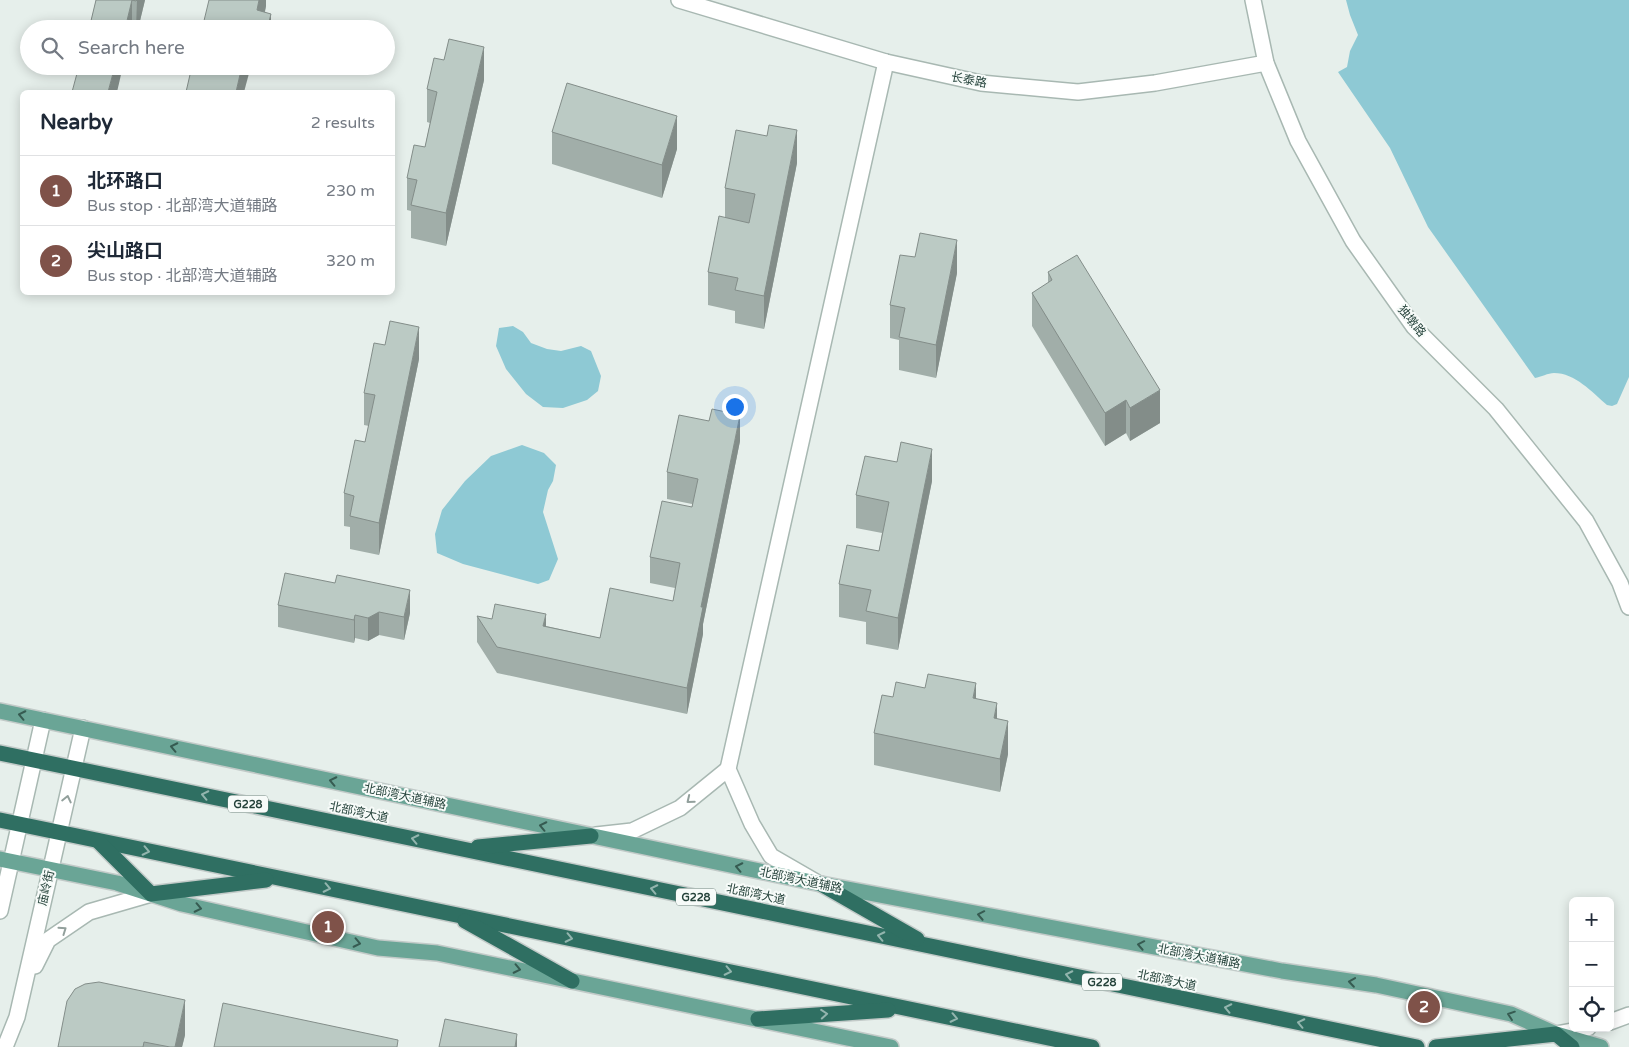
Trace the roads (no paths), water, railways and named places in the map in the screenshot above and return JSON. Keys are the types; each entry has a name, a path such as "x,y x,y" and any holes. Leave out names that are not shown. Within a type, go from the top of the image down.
{"highway":[{"name":"北部湾大道","path":"0,753 1417,1047"},
{"path":"0,820 1092,1047"},
{"path":"463,849 591,836"},
{"path":"98,841 152,894 279,878"},
{"path":"821,884 929,946"},
{"path":"453,914 572,981"},
{"path":"758,1019 906,1008"},
{"path":"1436,1047 1556,1034 1572,1047"}],"main road":[{"name":"北部湾大道辅路","path":"0,711 821,884 1282,971 1376,985 1511,1014 1556,1034 1601,1047"},
{"path":"6,860 117,883 182,904 378,948 437,953 892,1047"}],"street":[{"name":"长泰路","path":"679,0 886,62 981,83 1078,92 1155,83 1266,63"},
{"name":"独墩路","path":"1253,0 1266,63 1298,141 1352,241 1414,327 1496,409 1586,521 1620,582 1629,607"},
{"path":"821,884 771,856 752,824 728,769 886,62"},
{"path":"0,910 6,860 20,825 44,720"},
{"name":"庙岭街","path":"5,1047 17,1017 83,728"},
{"path":"591,836 632,831 664,816 680,808 728,769"},
{"path":"17,1017 38,958 48,940 89,912 152,894"},
{"path":"1614,1021 1629,1015"},
{"path":"1556,1034 1569,1032"}],"water":[{"path":"1346,0 1629,0 1629,377 1617,404 1607,405 1583,384 1569,376 1552,373 1535,378 1428,227 1390,148 1338,72 1347,67 1350,51 1358,35"},
{"path":"513,326 523,332 531,343 547,349 561,351 581,346 591,351 601,376 598,391 587,400 563,408 543,407 526,394 506,369 496,346 499,328"},
{"path":"522,445 544,453 556,465 543,512 558,559 549,580 538,584 463,564 437,553 435,534 442,510 465,481 491,456"}],"place":[{"name":"北环路口","path":"328,927"},
{"name":"尖山路口","path":"1424,1007"}]}
